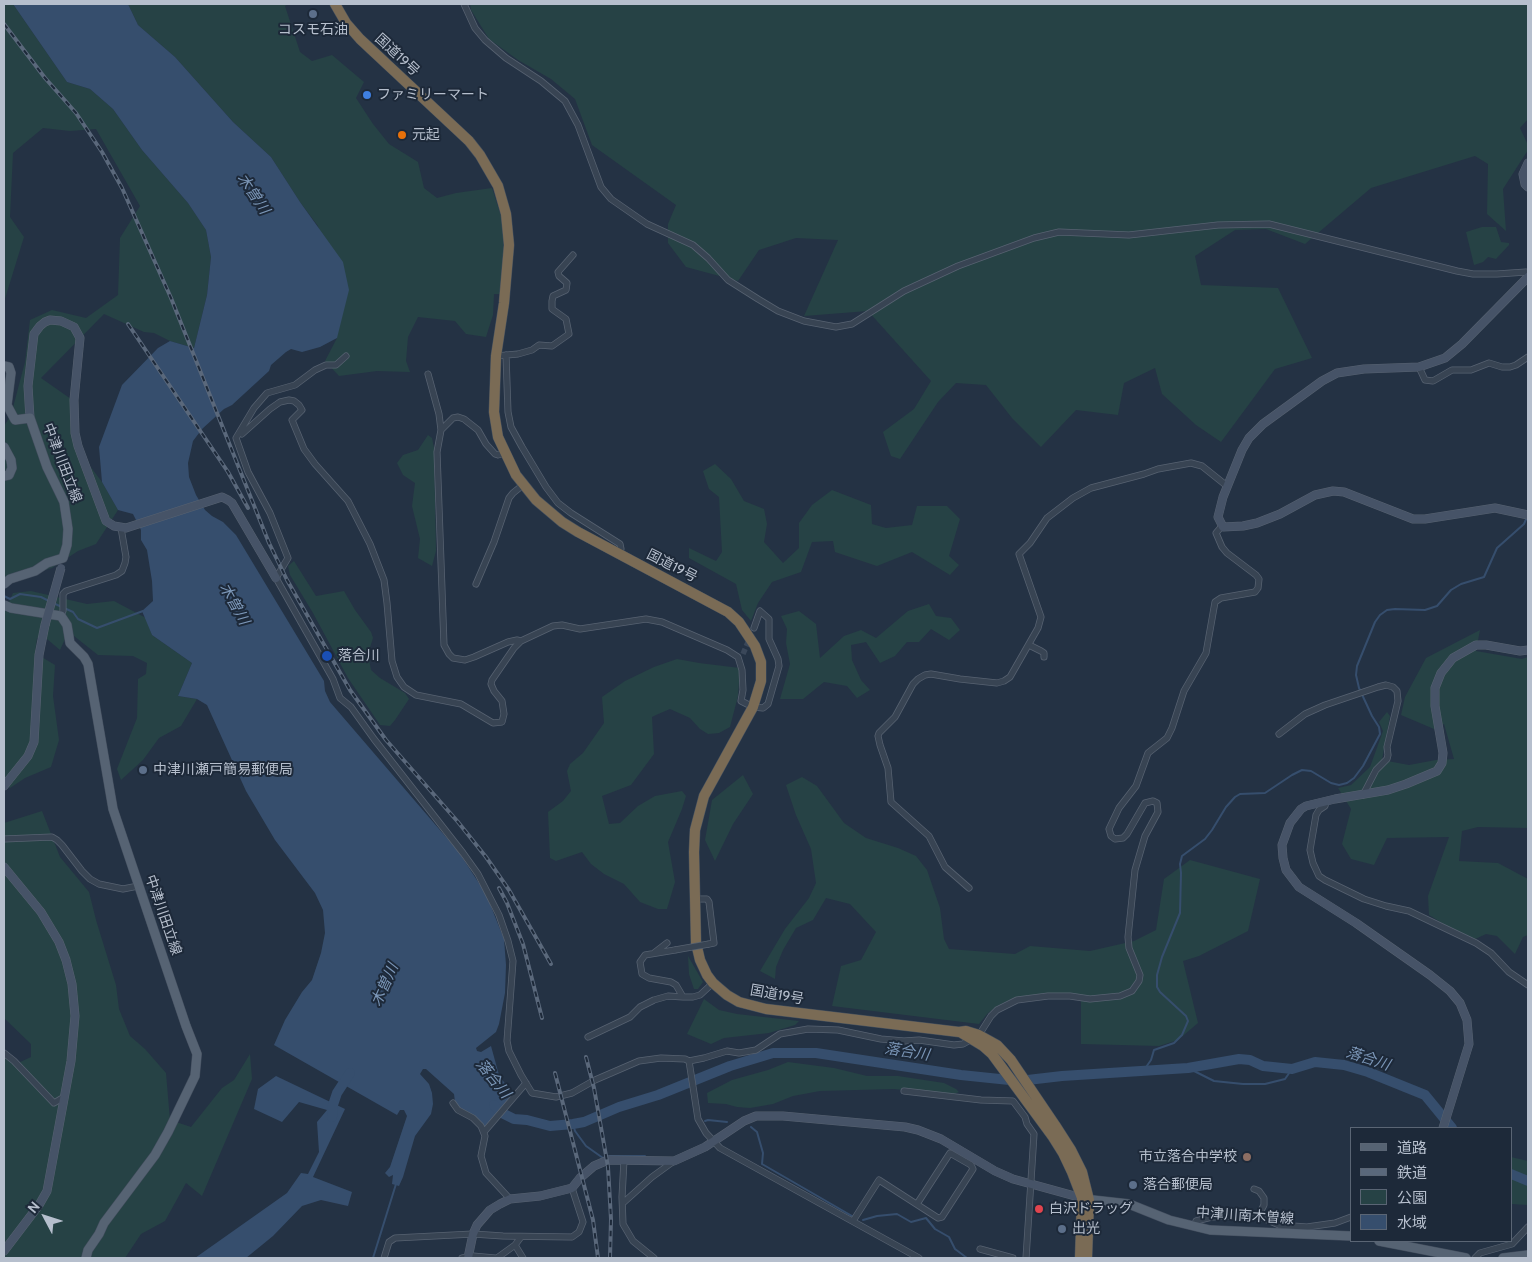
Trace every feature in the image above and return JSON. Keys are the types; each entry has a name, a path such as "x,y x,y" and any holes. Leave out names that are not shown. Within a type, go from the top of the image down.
{"highway":[{"name":"国道19号","path":"335,4 346,23 360,39 468,141 480,155 498,186 506,214 509,245 501,355 494,412 498,437 523,484 536,500 562,522 728,612 739,622 751,640 761,662 761,681 753,706 710,784 695,830 696,943 700,960 713,983 739,1002 766,1009 959,1032 966,1031 975,1037 997,1045 1006,1063 1071,1150 1082,1172 1087,1258"},
{"name":"国道19号","path":"1080,1258 1085,1199"}],"main road":[{"name":"中津川田立線","path":"4,366 9,367 11,372 7,405 11,415 15,420 30,418 47,467 64,502 68,529 67,545 63,558"},
{"path":"4,447 11,460 12,468 9,475 4,476"},
{"path":"4,584 10,579 35,571 47,563 63,558"},
{"path":"4,605 11,608 62,614"},
{"name":"中津川田立線","path":"62,614 67,625 70,642 88,664 113,809 197,1054 194,1076 155,1155 104,1223 88,1250 86,1258"},
{"name":"中津川南木曽線","path":"1085,1199 1129,1204 1169,1220 1224,1231 1350,1236"},
{"path":"1392,1242 1406,1243 1466,1258"},
{"path":"1503,1258 1528,1256"}],"street":[{"path":"464,4 475,28 485,40 506,58 541,81 565,101 578,125 601,186 611,199 647,224 693,246 708,258 728,280 758,300 778,311 804,321 836,327 852,324 904,291 958,266 1034,238 1059,232 1128,235 1218,225 1269,224 1473,274 1526,272 1528,275 1454,351 1437,362 1419,367 1353,370 1337,373 1322,381 1263,424 1253,433 1242,450 1218,517 1222,526"},
{"path":"1528,163 1523,174 1525,184 1528,187"},
{"path":"573,255 558,272 559,276 567,283 566,290 553,296 552,301 552,309 566,319 569,334 552,346 539,345 532,350 501,355 508,412 511,427 546,487 558,503 620,544 621,549 618,554"},
{"path":"30,418 28,386 34,334 45,322 50,320 62,321 74,327 80,338 74,400 74,421 78,446 106,521 114,526 123,528 222,497 232,503 333,679 340,698 351,708 463,852 490,896 508,941 513,960 508,1021 509,1051 532,1093 556,1097 572,1093 595,1080 639,1061 680,1057 689,1063 698,1119 706,1133 722,1149 919,1258"},
{"path":"236,438 251,416 254,408 267,393 295,385 315,370 336,365 346,356"},
{"path":"1419,367 1425,380 1433,381 1452,370 1471,370 1489,363 1502,367 1516,366 1528,357"},
{"path":"428,374 439,414 441,430 436,452 444,646 453,658 465,660 508,642 521,641"},
{"path":"236,438 280,402 289,400 299,405 302,410 292,420 304,449 348,501 384,580 388,603 392,661 396,677 404,688 410,692 426,698 461,704 493,723 502,722 504,714 502,701 494,691 491,684 492,680 521,641 553,626 562,625 580,629 646,619 662,622 740,656 743,690 741,701 763,708 768,704 779,666 769,639 769,619 760,611 754,628"},
{"path":"441,430 453,418 464,419 478,430 486,444 495,454 506,453"},
{"path":"236,438 248,472 270,514 288,558 276,578"},
{"path":"969,888 945,867 929,836 891,802 888,768 878,736 879,733 895,717 912,684 918,679 931,674 970,681 1001,683 1007,680 1038,628 1040,617 1019,554 1030,543 1047,518 1073,498 1091,488 1158,469 1190,463 1202,466 1228,486"},
{"path":"476,584 494,542 509,498 523,484"},
{"path":"1222,526 1232,527 1257,523 1280,514 1315,495 1333,491 1344,492 1413,519 1425,519 1487,508 1514,511 1528,515"},
{"path":"689,1063 727,1051 756,1050 780,1034 808,1029 857,1032 881,1039 928,1040 954,1045 975,1037 997,1010 1016,1000 1048,996 1070,996 1090,999 1120,996 1132,991 1139,981 1140,975 1129,948 1129,921 1138,856 1145,836 1158,812 1157,803 1153,801 1145,803 1123,838 1115,839 1111,836 1109,829 1119,808 1136,786 1148,753 1167,738 1172,728 1184,690 1206,653 1215,602 1221,598 1254,592 1258,588 1259,584 1256,574 1227,553 1222,546 1216,533 1222,526"},
{"path":"62,614 62,598 66,591 116,576 122,571 126,563 123,528"},
{"path":"4,786 28,756 34,742 39,655 63,558"},
{"path":"1029,645 1041,651 1044,657"},
{"path":"1443,1127 1469,1044 1470,1034 1465,1013 1455,996 1444,986 1356,923 1300,887 1286,870 1282,845 1290,823 1300,809 1312,804 1363,795 1406,784 1432,774 1439,767 1443,753 1434,693 1441,673 1453,658 1476,645 1520,651 1528,650"},
{"path":"1279,734 1305,714 1355,694 1389,686 1397,691 1398,697 1387,747 1387,758 1376,770 1363,795"},
{"path":"1326,801 1316,815 1310,850 1319,876 1364,899 1409,911 1476,943 1491,953 1509,972 1528,985"},
{"path":"4,839 52,838 62,846 90,880 123,889 138,886"},
{"path":"4,867 41,912 51,928 66,960 72,984 75,1016 74,1041 47,1191 39,1205 4,1250"},
{"path":"683,997 676,985 671,982 649,978 642,974 640,962 645,955 714,943 709,902 707,899 695,899"},
{"path":"654,953 667,943"},
{"path":"588,1037 630,1017 640,1007 654,1000 668,996 693,997 700,995 713,983"},
{"path":"4,1053 54,1103 64,1097"},
{"path":"484,1132 526,1083"},
{"path":"904,1091 981,1100 1013,1101 1025,1117 1034,1134 1026,1258"},
{"path":"452,1103 458,1110 477,1121 484,1132 486,1136 481,1156 486,1173 510,1199"},
{"path":"622,1203 652,1176 674,1161 714,1142 744,1121 756,1116 769,1115 904,1127 918,1130 941,1139 995,1171 1030,1185 1085,1199"},
{"path":"853,1221 879,1180 938,1218 942,1217 973,1169 971,1165 950,1152 917,1204"},
{"path":"521,1237 515,1244 496,1258 466,1258 473,1234 482,1217 490,1210 510,1199 540,1196 572,1188 594,1166 608,1160 674,1161"},
{"path":"624,1160 623,1224 633,1241 654,1258"},
{"path":"384,1258 389,1242 395,1238 473,1234 521,1237 572,1237 579,1232 583,1222 572,1188"},
{"path":"1254,1189 1259,1191 1264,1198 1264,1205 1258,1216"},
{"path":"1194,1226 1196,1221 1212,1217 1258,1216 1279,1225 1307,1226 1335,1224 1350,1217"},
{"path":"1475,1258 1480,1253 1506,1243 1514,1242 1528,1227"},
{"path":"515,1244 523,1258"},
{"path":"980,1249 1014,1258"}],"green space":[{"path":"4,4 13,4 67,82 90,89 113,109 142,150 188,203 206,230 211,257 207,295 194,348 170,341 154,333 144,332 104,314 41,378 71,399 77,409 79,439 90,466 102,482 118,510 96,544 78,551 52,568 4,583 4,426 11,415 25,362 30,320 52,310 86,318 118,295 120,238 140,206 96,129 70,131 43,128 13,153 10,217 24,237 4,302"},
{"path":"128,4 288,4 285,6 300,52 312,61 332,55 364,82 356,98 389,144 418,162 424,188 437,198 456,193 492,188 503,222 504,259 502,294 494,294 493,315 486,337 466,334 455,321 418,317 408,337 406,361 410,372 377,371 339,376 325,361 337,338 318,226 271,157 233,122 175,57 138,25"},
{"path":"470,4 1528,4 1528,119 1520,128 1528,145 1528,150 1503,189 1506,231 1487,214 1488,164 1475,156 1371,188 1305,244 1266,229 1235,230 1195,256 1201,285 1278,288 1312,358 1275,369 1221,442 1196,425 1162,394 1155,368 1124,383 1118,415 1076,410 1041,447 1012,418 986,385 956,383 938,402 900,459 891,456 883,432 914,409 931,381 868,311 804,316 838,240 796,238 759,250 738,281 686,267 668,243 668,224 676,205 592,145 575,99 551,79 518,60 489,39 471,10"},
{"path":"1482,227 1496,227 1501,242 1509,243 1509,245 1496,259 1488,257 1483,262 1474,265 1466,232"},
{"path":"428,435 432,438 434,448 436,551 432,566 418,558 420,539 412,506 415,483 403,475 397,463 403,455 418,450"},
{"path":"715,464 731,479 744,501 764,509 767,524 764,542 783,563 799,548 799,523 812,505 832,490 871,505 872,524 886,528 912,525 917,506 947,506 960,519 949,556 959,565 950,575 912,552 877,566 835,552 833,541 812,542 801,572 772,582 758,603 751,621 742,610 736,584 689,558 689,548 716,561 722,552 719,497 709,489 703,471"},
{"path":"294,561 316,596 344,591 371,632 373,638 368,654 371,670 380,678 405,693 409,699 390,726 380,725 348,678 290,575 288,566"},
{"path":"31,591 87,604 114,601 146,618 152,635 192,663 178,696 197,699 181,726 159,738 143,760 121,780 117,769 137,718 138,679 146,674 147,663 133,656 98,655 74,636 65,639 60,650 47,639 37,638 35,653 55,665 53,696 59,740 51,767 25,778 10,788 4,784 4,606 9,602 13,593"},
{"path":"929,604 936,616 951,618 960,630 949,640 931,629 919,642 907,642 895,656 880,663 866,642 851,645 852,660 861,680 870,690 857,698 847,686 824,682 803,699 780,699 790,664 786,643 787,629 781,616 799,611 816,624 820,658 844,636 861,630 876,638 908,611"},
{"path":"1480,630 1476,651 1522,659 1528,657 1528,828 1478,827 1462,831 1459,861 1498,863 1528,879 1528,935 1523,937 1515,954 1497,936 1486,934 1471,941 1429,915 1428,896 1449,837 1387,838 1374,865 1351,859 1342,844 1351,809 1338,788 1351,785 1370,767 1383,731 1379,722 1387,712 1390,716 1382,760 1409,765 1454,759 1444,724 1434,729 1401,715 1405,697 1426,658"},
{"path":"677,659 740,668 738,696 730,727 719,733 708,734 700,729 690,718 670,709 652,717 654,754 631,785 602,796 609,824 620,823 638,806 655,796 682,791 686,796 668,842 675,882 667,909 658,909 640,902 624,884 604,874 591,864 582,852 556,861 550,858 548,812 563,801 571,791 567,771 570,764 583,753 604,723 602,697 625,681 654,667"},
{"path":"743,775 753,794 733,824 715,861 705,840 712,800"},
{"path":"802,777 817,786 844,823 866,838 916,856 927,870 940,908 944,939 949,949 1015,954 1030,946 1090,951 1134,941 1156,930 1164,879 1190,860 1260,879 1248,931 1199,956 1183,961 1198,1023 1178,1040 1159,1046 1081,1044 1081,996 1010,1000 988,1013 979,1024 832,1006 841,966 861,960 876,932 850,904 826,898 813,920 796,928 783,950 776,967 775,979 760,971 785,929 809,898 816,883 811,849 796,815 786,785"},
{"path":"42,811 60,857 89,892 116,985 119,1009 130,1036 145,1049 166,1073 170,1120 191,1127 222,1088 234,1080 250,1054 252,1079 202,1196 186,1183 165,1221 141,1234 125,1258 4,1258 4,1056 14,1065 31,1057 31,1044 4,1018 4,823"},
{"path":"688,956 703,982 698,989 694,989 689,974"},
{"path":"704,999 719,1010 737,1014 799,1021 795,1025 769,1033 724,1038 711,1044 687,1034"},
{"path":"788,1062 834,1068 867,1076 898,1076 944,1083 959,1092 952,1095 894,1089 820,1091 793,1096 773,1104 750,1108 708,1103 707,1093 732,1080"},
{"path":"1512,1157 1528,1161 1528,1205 1512,1204"}],"water":[{"path":"13,4 128,4 138,25 175,57 233,122 271,157 300,202 343,262 349,290 337,338 320,347 302,352 291,349 286,352 271,365 269,371 232,405 224,409 202,429 193,441 188,463 189,477 196,495 205,510 223,522 236,535 324,681 325,691 330,702 458,851 486,894 504,939 506,965 505,993 499,1024 496,1032 476,1048 477,1051 481,1052 491,1046 499,1075 513,1095 485,1129 460,1109 455,1102 454,1094 426,1069 423,1069 420,1074 429,1084 432,1093 433,1104 431,1114 415,1136 399,1186 392,1184 393,1175 389,1177 385,1173 390,1167 407,1116 404,1110 400,1110 397,1115 274,1045 285,1020 302,992 312,980 325,933 323,910 315,893 275,840 246,791 207,705 197,699 178,696 192,663 152,635 142,611 153,601 147,550 141,540 141,530 133,514 118,510 102,482 99,447 122,385 158,348 170,341 194,348 207,295 211,257 206,230 188,203 142,150 113,109 90,89 67,82"},
{"path":"276,1076 345,1109 313,1177 352,1192 348,1206 321,1200 302,1206 273,1236 246,1258 195,1258 287,1193 301,1173 308,1174 319,1152 317,1122 327,1110 299,1102 282,1122 254,1109 258,1089"}],"waterway":[{"path":"1144,1070 1151,1060 1154,1050 1174,1043 1182,1035 1188,1021 1186,1016 1157,987 1157,975 1162,957 1180,913 1180,864 1182,856 1205,839 1226,807 1240,794 1265,793 1302,770 1311,771 1331,783 1339,785 1347,783 1354,778 1363,766 1380,734 1379,727 1359,688 1356,675 1357,666 1375,622 1387,610 1425,610 1437,606 1451,590 1461,584 1484,577 1497,548 1524,524 1527,517"},
{"path":"4,596 10,599 20,594 41,597 49,601"},
{"path":"53,603 73,612 78,619 97,628 143,611"},
{"name":"落合川","path":"494,1105 500,1112 514,1119 550,1126 584,1122 730,1066 773,1053 816,1053 961,1075 1019,1081 1062,1076 1188,1068 1239,1059 1250,1060 1263,1066 1292,1069 1315,1062 1344,1065 1368,1072 1425,1095 1451,1127"},
{"path":"1188,1068 1214,1081 1243,1084 1265,1084 1285,1079 1292,1069"},
{"name":"木曽川","path":"332,1117 337,1093 350,1073"},
{"path":"705,1121 727,1122"},
{"path":"573,1124 575,1131 586,1146 603,1158 610,1156 645,1156"},
{"path":"751,1127 757,1132 763,1153 762,1164 852,1216"},
{"name":"落合川","path":"1512,1174 1528,1181"},
{"path":"373,1258 396,1184"},
{"path":"863,1220 877,1216 897,1214 911,1222 926,1218 935,1229 949,1237 955,1249 967,1258"}],"tunnel":[{"path":"743,654 754,628"}],"railway":[{"path":"4,24 45,78 76,113 102,152 122,188 171,298 269,543 287,580 350,690 386,740 486,857 509,890 551,964"},
{"path":"128,324 228,472 248,508"},
{"path":"499,888 523,944 542,1018"},
{"path":"586,1057 594,1088 608,1167 611,1219 610,1258"},
{"path":"555,1073 593,1220 598,1258"}],"place":[{"name":"コスモ石油","path":"313,14"},
{"name":"ファミリーマート","path":"367,95"},
{"name":"元起","path":"402,135"},
{"name":"落合川","path":"327,656"},
{"name":"中津川瀬戸簡易郵便局","path":"143,770"},
{"name":"市立落合中学校","path":"1247,1157"},
{"name":"落合郵便局","path":"1133,1185"},
{"name":"白沢ドラッグ","path":"1039,1209"},
{"name":"出光","path":"1062,1229"}]}
